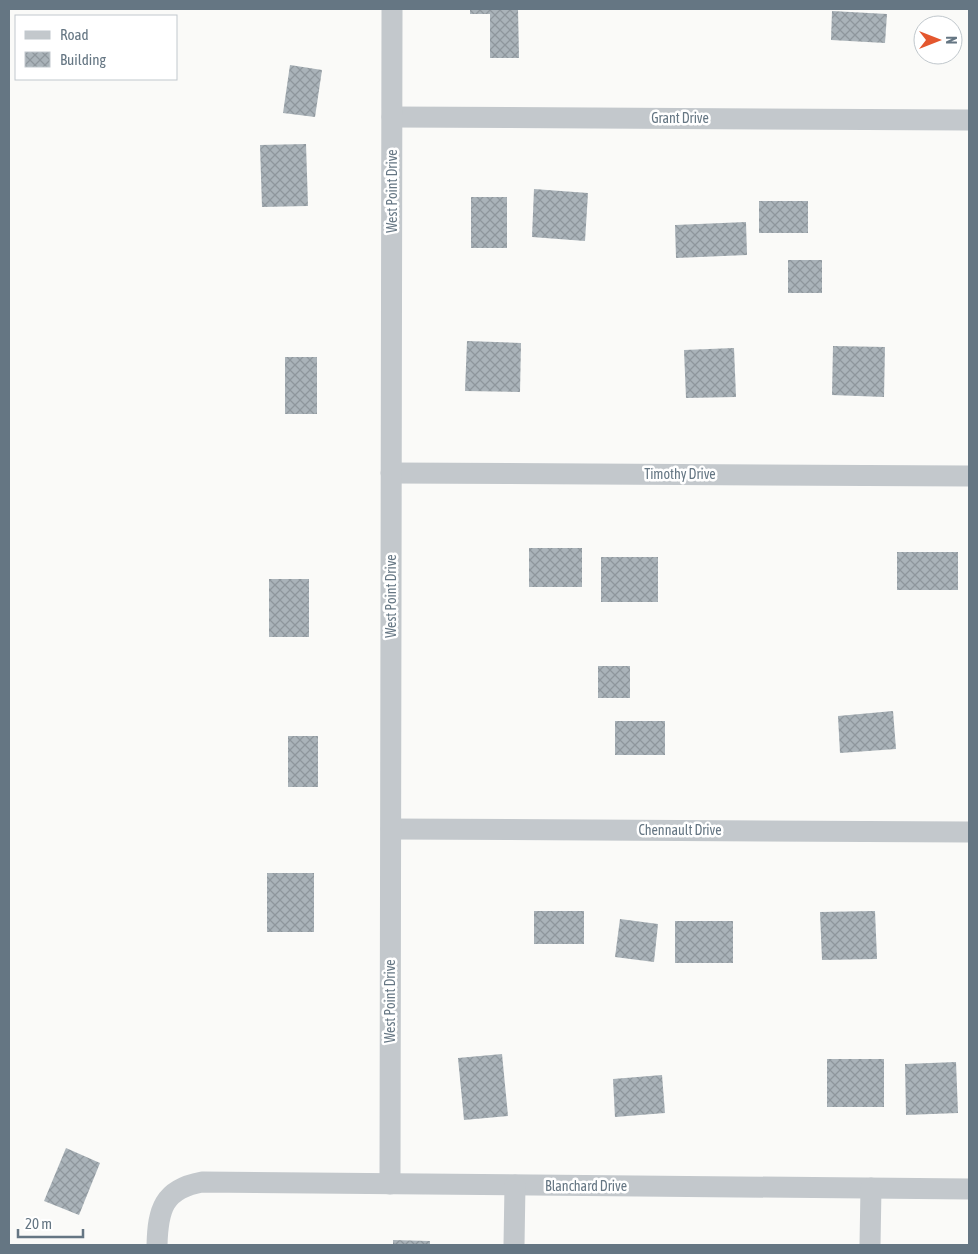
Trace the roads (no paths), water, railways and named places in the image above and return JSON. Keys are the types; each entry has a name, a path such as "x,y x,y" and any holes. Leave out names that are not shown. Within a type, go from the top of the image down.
{"street":[{"name":"West Point Drive","path":"390,1184 392,9"},
{"name":"Grant Drive","path":"392,117 969,120"},
{"name":"Timothy Drive","path":"391,473 969,476"},
{"name":"Chennault Drive","path":"391,829 969,832"},
{"name":"Blanchard Drive","path":"157,1245 159,1215 166,1201 174,1192 187,1185 202,1182 969,1189"},
{"path":"514,1245 515,1185"},
{"path":"870,1245 871,1188"}]}
